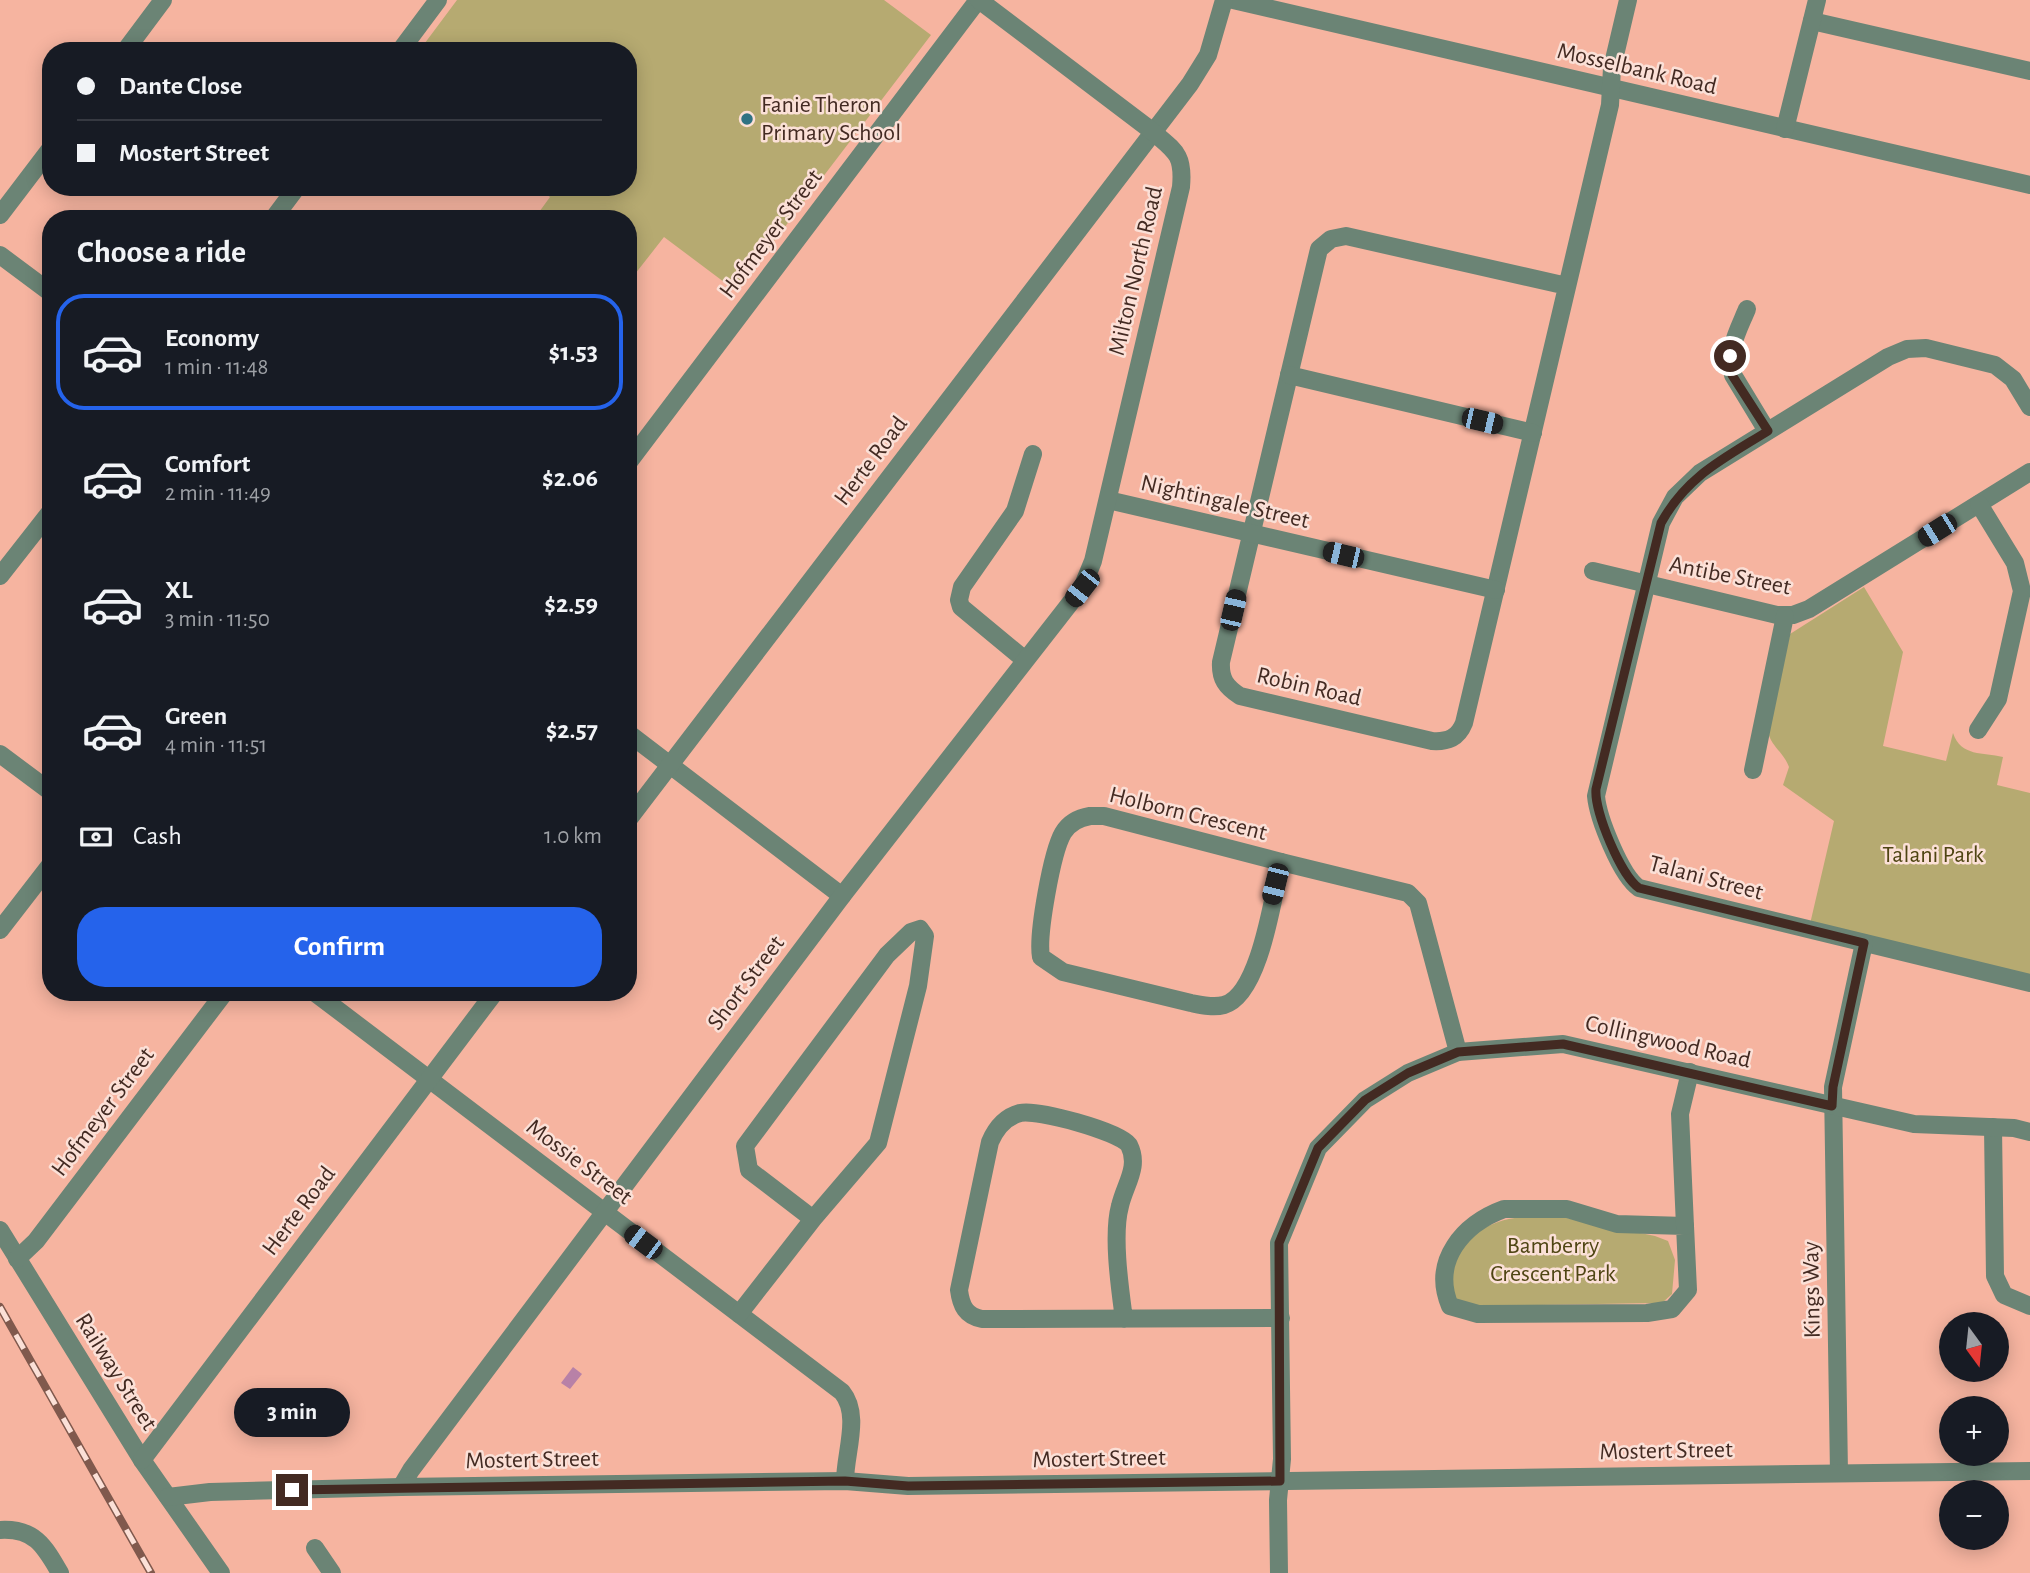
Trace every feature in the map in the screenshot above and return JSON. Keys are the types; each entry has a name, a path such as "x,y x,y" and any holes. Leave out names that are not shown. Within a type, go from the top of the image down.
{"street":[{"path":"132,42 163,0"},
{"path":"407,42 438,0"},
{"name":"Milton North Road","path":"979,0 1152,131 1180,156 1183,170 1181,187 1108,500"},
{"name":"Hofmeyer Street","path":"637,451 979,0"},
{"path":"1152,131 1184,92 1208,55 1224,0"},
{"name":"Mosselbank Road","path":"1233,0 2030,186"},
{"name":"Robin Road","path":"1567,286 1346,236 1337,236 1325,242 1316,257 1221,662 1222,678 1229,689 1240,696 1441,742 1456,736 1462,729 1567,286 1628,0"},
{"path":"1785,129 1817,0"},
{"path":"1812,21 2030,71"},
{"name":"Herte Road","path":"637,808 1152,131"},
{"path":"0,215 42,160"},
{"path":"0,255 42,286"},
{"path":"1747,309 1731,348 1730,365 1732,375 1768,431"},
{"name":"Talani Street","path":"2030,407 2013,379 1995,365 1917,348 1897,352 1700,473 1675,497 1661,523 1595,796 1599,812 1629,879 1647,891 2030,983"},
{"path":"1289,375 1533,432"},
{"path":"1026,660 961,607 959,600 962,587 1014,511 1033,454"},
{"name":"Antibe Street","path":"1593,571 1785,616 1809,610 2030,472"},
{"name":"Nightingale Street","path":"1108,500 1496,590"},
{"name":"Short Street","path":"401,1487 411,1470 842,896 1082,588 1093,561 1108,500"},
{"path":"1978,730 1998,699 2022,590 2015,563 1979,504"},
{"path":"0,576 42,522"},
{"path":"1753,770 1785,616"},
{"path":"637,740 842,896"},
{"path":"0,754 42,785"},
{"name":"Holborn Crescent","path":"1281,862 1254,973 1244,990 1223,1005 1191,1003 1063,972 1041,957 1039,934 1060,839 1069,826 1081,817 1104,816 1408,893 1418,903 1458,1052"},
{"path":"0,930 42,876"},
{"path":"739,1314 813,1219 878,1143 918,986 925,936 920,929 911,932 887,955 745,1146 749,1170 813,1219"},
{"name":"Kings Way","path":"1839,1473 1832,1106 1833,1087 1864,943"},
{"name":"Hofmeyer Street","path":"17,1259 36,1241 218,1001"},
{"name":"Mossie Street","path":"326,1001 846,1398 852,1416 845,1458 845,1481"},
{"name":"Herte Road","path":"142,1460 488,1001"},
{"name":"Collingwood Road","path":"1279,1573 1279,1243 1318,1148 1365,1100 1408,1073 1458,1052 1563,1044 1914,1124 1993,1127 2030,1132"},
{"path":"1685,1226 1617,1224 1567,1209 1504,1209 1482,1218 1454,1244 1443,1272 1444,1293 1450,1306 1478,1314 1647,1313 1672,1309 1688,1290 1681,1114 1689,1072"},
{"path":"1124,1320 1118,1272 1119,1208 1133,1172 1134,1159 1129,1144 1107,1132 1038,1113 1023,1112 1007,1119 994,1132 990,1142 959,1290 962,1306 974,1318 1124,1320 1281,1318"},
{"path":"1993,1127 1995,1276 2004,1295 2030,1306"},
{"name":"Railway Street","path":"0,1230 142,1460 221,1573"},
{"name":"Mostert Street","path":"168,1497 210,1492 401,1487 845,1481 908,1486 2030,1471"},
{"path":"0,1530 26,1531 44,1544 60,1573"},
{"path":"315,1548 332,1573"}],"green space":[{"name":"Fanie Theron Primary School","path":"457,0 884,0 931,35 736,291 664,237 637,272 637,210 541,210 549,196 637,196 637,42 426,42"},
{"name":"Talani Park","path":"1864,587 1903,652 1883,746 1946,761 1953,733 1967,750 2003,757 1997,785 2030,793 2030,976 1810,924 1834,821 1783,785 1789,767 1768,732 1790,634"},
{"name":"Bamberry Crescent Park","path":"1562,1217 1668,1241 1675,1260 1672,1294 1662,1303 1465,1306 1449,1294 1455,1262 1462,1248 1473,1236 1485,1228 1514,1218"}],"shaded area":[{"path":"573,1367 582,1374 570,1389 561,1383"}],"railway":[{"path":"0,1307 151,1573"}],"place":[{"name":"Fanie Theron Primary School","path":"747,119"}],"route":[{"path":"292,1490 845,1481 908,1486 1280,1481 1279,1243 1318,1148 1365,1100 1408,1073 1458,1052 1563,1044 1832,1106 1833,1087 1864,943 1639,888 1625,873 1595,796 1653,546 1661,523 1675,497 1700,473 1768,431 1732,375 1730,356"}]}
